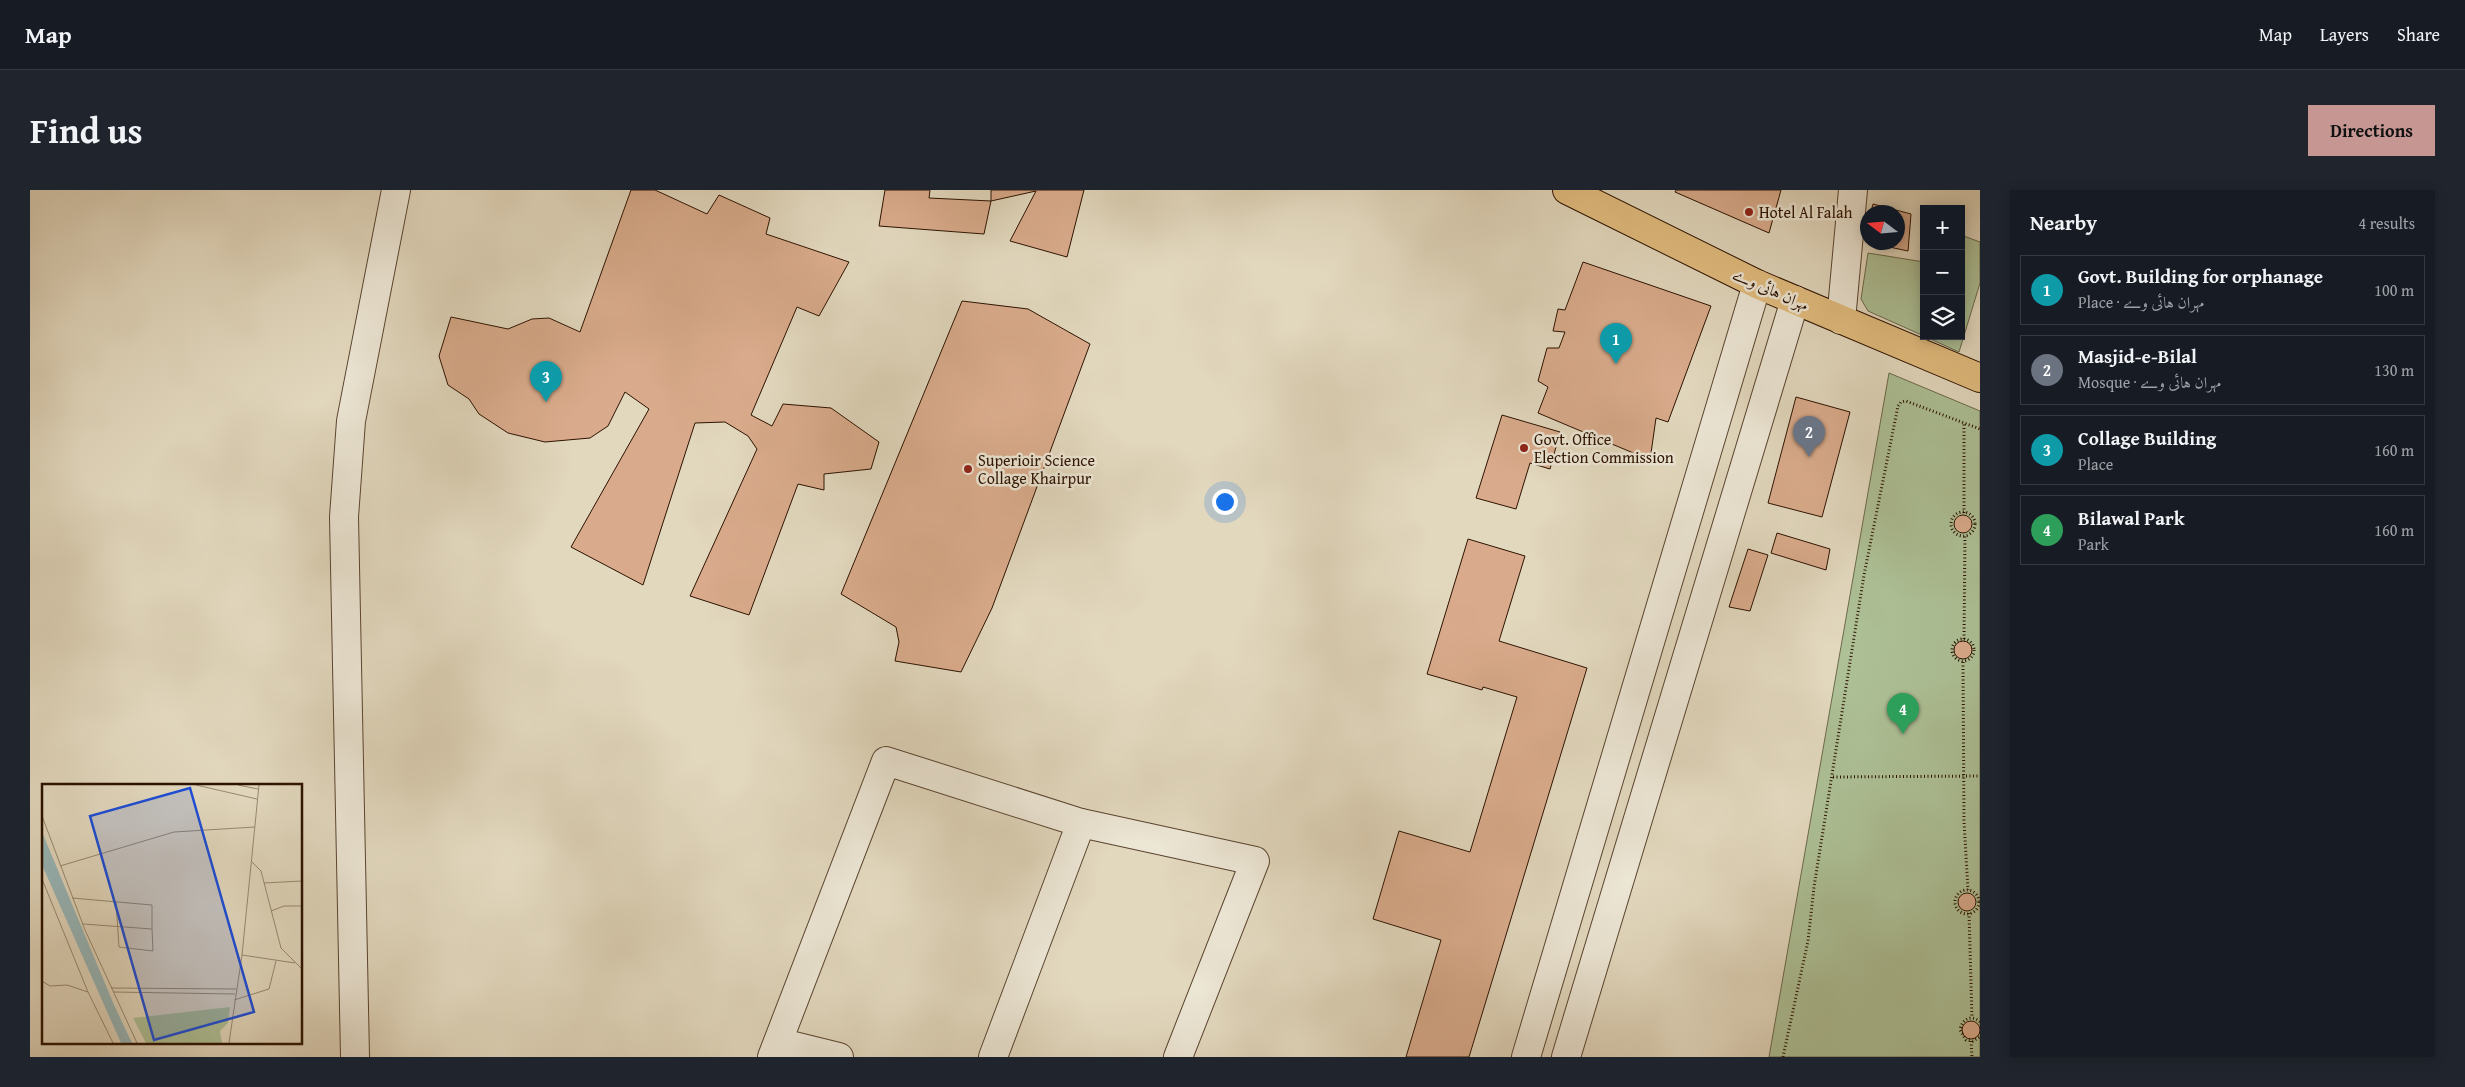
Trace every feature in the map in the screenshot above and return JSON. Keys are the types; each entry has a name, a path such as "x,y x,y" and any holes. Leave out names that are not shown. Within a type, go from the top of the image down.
{"main road":[{"name":"مہران ہائی وے","path":"1567,190 1758,284 1980,378"}],"street":[{"path":"355,1057 344,517 351,421 396,190"},
{"path":"1842,320 1853,190"},
{"path":"1526,1057 1758,284"},
{"path":"1566,1057 1795,300"},
{"path":"840,1057 775,1050 886,761 1081,823 1255,861 1178,1057"},
{"path":"993,1057 1081,823"}],"path":[{"path":"1783,1057 1808,941 1814,887 1864,576 1898,406 1906,401 1980,429"},
{"path":"1964,423 1964,513"},
{"path":"1964,513 1970,515 1974,522 1972,532 1964,536 1954,532 1951,525 1956,515 1964,513"},
{"path":"1964,536 1964,639"},
{"path":"1964,639 1970,642 1974,648 1972,658 1963,662 1957,661 1952,651 1954,644 1964,639"},
{"path":"1963,662 1968,890"},
{"path":"1833,777 1980,776"},
{"path":"1968,890 1974,893 1978,904 1975,910 1969,913 1958,910 1955,903 1960,892 1968,890"},
{"path":"1969,913 1972,1018"},
{"path":"1972,1018 1980,1022"},
{"path":"1972,1018 1962,1023 1960,1030 1963,1037 1971,1041 1980,1038"},
{"path":"1971,1041 1972,1057"}],"green space":[{"path":"1965,236 1980,242 1980,283 1965,332"},
{"path":"1868,253 1920,261 1920,334 1868,311 1861,299"},
{"path":"1933,340 1963,340 1959,352"},
{"path":"1889,373 1980,411 1980,1057 1769,1057"}],"building":[{"path":"631,190 655,190 707,214 719,195 770,218 766,234 849,262 819,316 797,307 751,415 772,426 783,404 831,408 879,442 871,469 824,474 824,490 798,484 749,615 690,596 757,449 748,436 725,422 695,423 643,585 571,547 649,409 625,392 608,426 590,438 545,442 508,433 479,414 469,399 448,385 439,356 451,317 508,329 532,319 549,318 580,332"},
{"path":"885,190 930,190 929,198 991,201 984,234 879,226"},
{"path":"991,190 1084,190 1067,257 1010,241 1036,191 991,201"},
{"name":"Hotel Al Falah","path":"1676,190 1781,190 1769,233 1675,192"},
{"path":"1905,212 1911,214 1908,251 1903,250 1905,250"},
{"path":"1583,262 1711,306 1668,422 1656,418 1650,460 1538,413 1548,387 1538,381 1547,348 1559,348 1565,332 1553,331 1558,309 1565,310"},
{"name":"Superioir Science Collage Khairpur","path":"962,301 1028,309 1090,344 992,608 961,672 895,661 899,642 896,627 841,594"},
{"path":"1796,397 1850,412 1822,517 1768,503"},
{"name":"Govt. Office Election Commission","path":"1502,415 1560,432 1550,469 1530,463 1516,509 1476,498"},
{"path":"1963,515 1969,518 1972,524 1969,530 1963,533 1957,530 1954,524 1957,518"},
{"path":"1777,533 1830,549 1826,570 1771,553"},
{"path":"1468,539 1525,556 1499,641 1587,668 1469,1057 1406,1057 1441,940 1373,919 1399,831 1470,852 1517,697 1483,687 1482,690 1427,674"},
{"path":"1748,549 1768,555 1750,611 1729,607"},
{"path":"1963,641 1969,644 1972,650 1969,656 1963,659 1957,656 1954,650 1957,644"},
{"path":"1967,893 1973,896 1976,902 1973,908 1967,911 1961,908 1958,902 1961,896"},
{"path":"1971,1021 1977,1024 1980,1030 1977,1036 1971,1039 1965,1036 1962,1030 1965,1024"}],"place":[{"name":"Hotel Al Falah","path":"1749,212"},
{"name":"Govt. Building for orphanage","path":"1616,364"},
{"name":"Collage Building","path":"546,402"},
{"name":"Govt. Office Election Commission","path":"1524,448"},
{"name":"Masjid-e-Bilal","path":"1809,457"},
{"name":"Superioir Science Collage Khairpur","path":"968,469"},
{"name":"Bilawal Park","path":"1903,734"}]}
